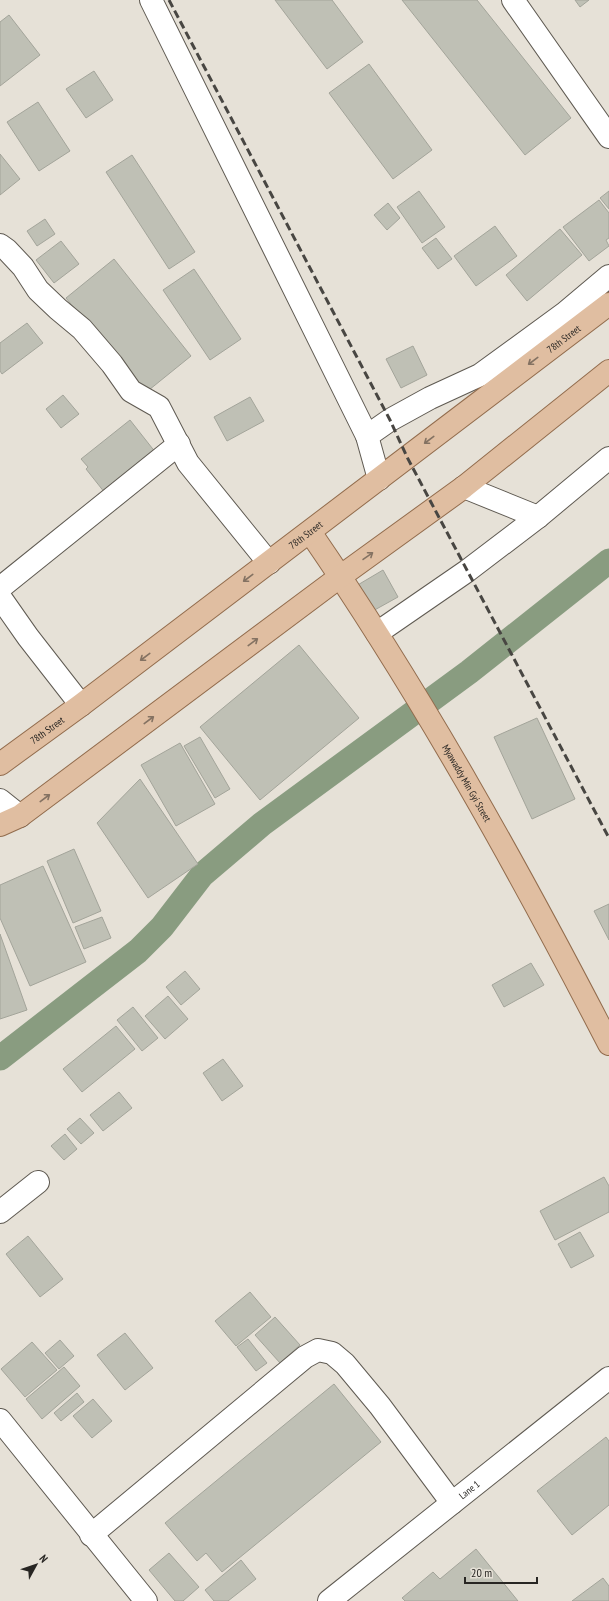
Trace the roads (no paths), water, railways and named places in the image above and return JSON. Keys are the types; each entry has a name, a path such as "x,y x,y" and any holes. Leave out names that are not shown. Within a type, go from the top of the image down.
{"main road":[{"name":"78th Street","path":"0,764 269,563 609,304"},
{"path":"0,825 20,816 341,576 464,487 609,370"},
{"name":"Myawaddy Min Gyi Street","path":"310,532 341,576 432,722 544,918 609,1044"}],"street":[{"path":"151,0 367,436 378,479"},
{"path":"513,0 609,136"},
{"path":"0,245 7,250 23,267 38,290 82,329 112,364 131,392 159,407 188,463 269,563"},
{"path":"367,436 390,420 430,398 480,375 565,313 609,276"},
{"path":"0,588 179,444"},
{"path":"377,633 467,571 609,458"},
{"path":"464,487 538,516"},
{"path":"0,597 28,637 80,705"},
{"path":"0,800 20,816"},
{"path":"0,1212 38,1182"},
{"path":"91,1535 305,1357 318,1350 332,1353 346,1364 380,1406 452,1503"},
{"name":"Lane 1","path":"329,1601 609,1378"},
{"path":"0,1420 91,1535 146,1601"}],"waterway":[{"path":"0,1058 138,951 162,927 202,875 262,824 469,672 609,561"}],"railway":[{"path":"169,0 390,420 407,457 609,838"}]}
